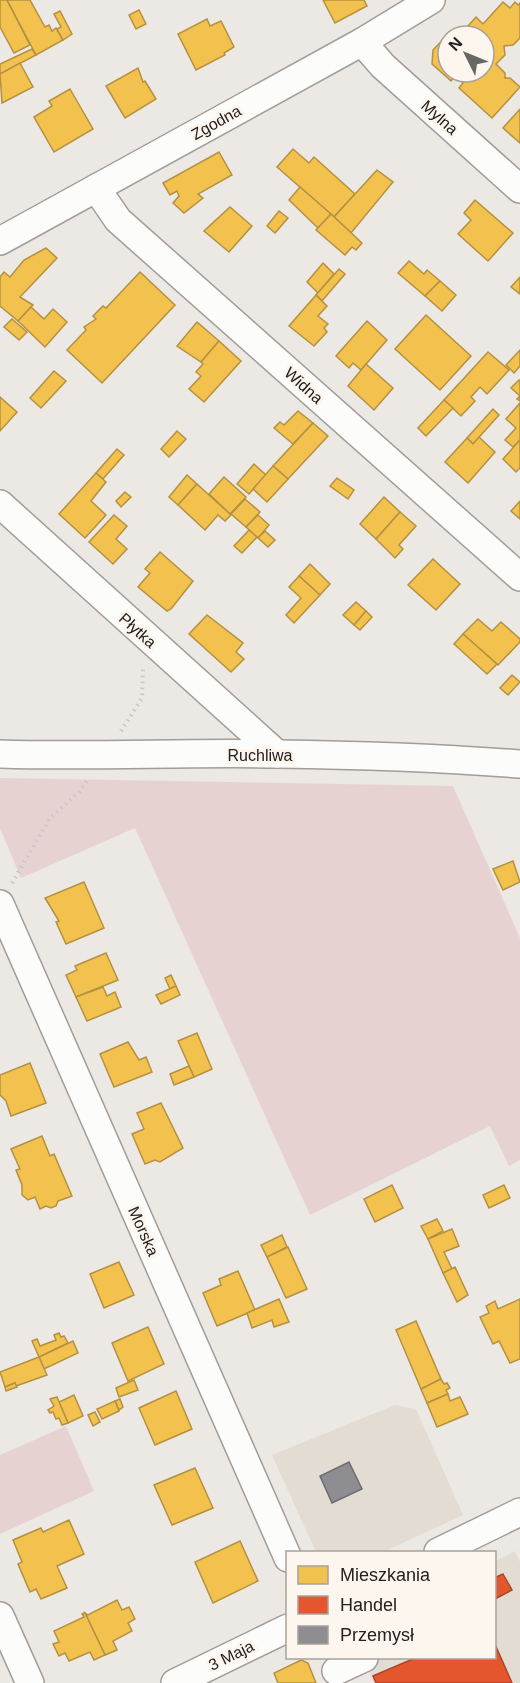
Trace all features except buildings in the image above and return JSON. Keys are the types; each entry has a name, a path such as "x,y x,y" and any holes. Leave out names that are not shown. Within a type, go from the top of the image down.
{"street":[{"name":"Zgodna","path":"0,241 362,42 431,0"},
{"name":"Mylna","path":"362,42 382,66 520,189"},
{"name":"Widna","path":"96,188 118,220 520,577"},
{"name":"Płytka","path":"0,504 277,754"},
{"name":"Ruchliwa","path":"0,754 104,757 277,754 430,758 520,764"},
{"name":"Morska","path":"0,904 286,1553"},
{"path":"451,1550 520,1512"},
{"path":"0,1616 30,1683"},
{"name":"3 Maja","path":"175,1683 286,1629"},
{"path":"335,1671 362,1659"}],"shaded area":[{"path":"0,778 453,786 520,938 520,1160 509,1166 490,1126 310,1215 135,828 21,878 0,828"},
{"path":"395,1405 416,1409 463,1515 385,1551 316,1551 272,1455"},
{"path":"66,1426 94,1491 0,1534 0,1455"},
{"path":"515,1551 520,1562 520,1683 374,1683 363,1659 496,1659 496,1560"}]}
